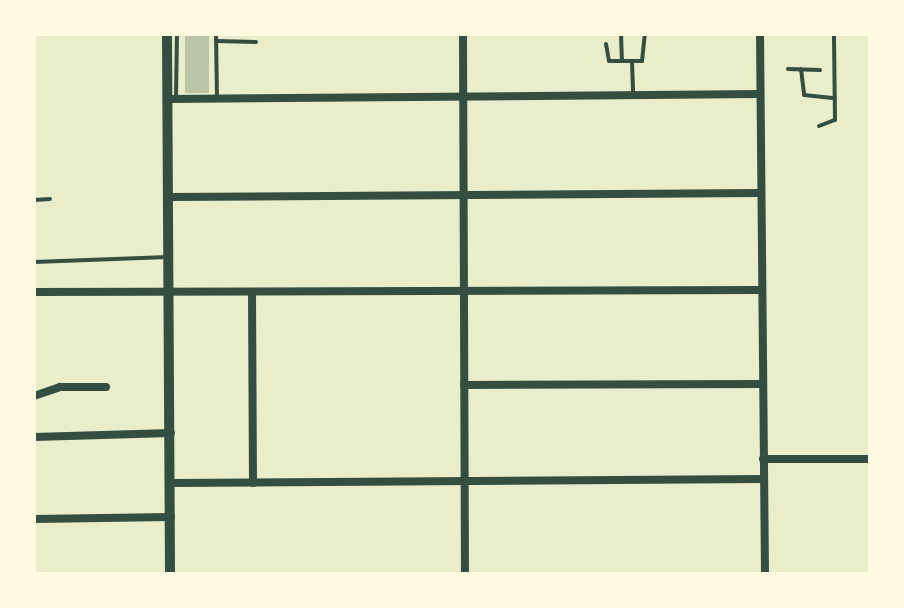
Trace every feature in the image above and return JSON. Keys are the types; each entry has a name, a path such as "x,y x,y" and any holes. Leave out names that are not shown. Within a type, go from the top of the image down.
{"street":[{"path":"167,34 172,99 170,574"},
{"path":"463,34 465,574"},
{"path":"760,34 765,574"},
{"path":"172,99 760,94"},
{"path":"170,197 760,193"},
{"path":"34,292 252,294 760,290"},
{"path":"252,294 253,483"},
{"path":"464,385 761,384"},
{"path":"34,396 60,387 106,387"},
{"path":"34,437 171,433"},
{"path":"763,459 870,459"},
{"path":"171,483 763,479"},
{"path":"34,519 171,517"}],"lane":[{"path":"172,99 177,34"},
{"path":"216,34 217,99"},
{"path":"621,34 622,61"},
{"path":"606,44 607,60 632,61 645,57 645,34"},
{"path":"819,126 835,122 834,34"},
{"path":"216,41 256,42"},
{"path":"632,61 633,96"},
{"path":"788,69 820,70"},
{"path":"801,69 804,95 835,98"},
{"path":"34,200 50,199"},
{"path":"34,262 170,257"}],"building":[{"path":"185,34 209,34 209,93 185,93"}]}
